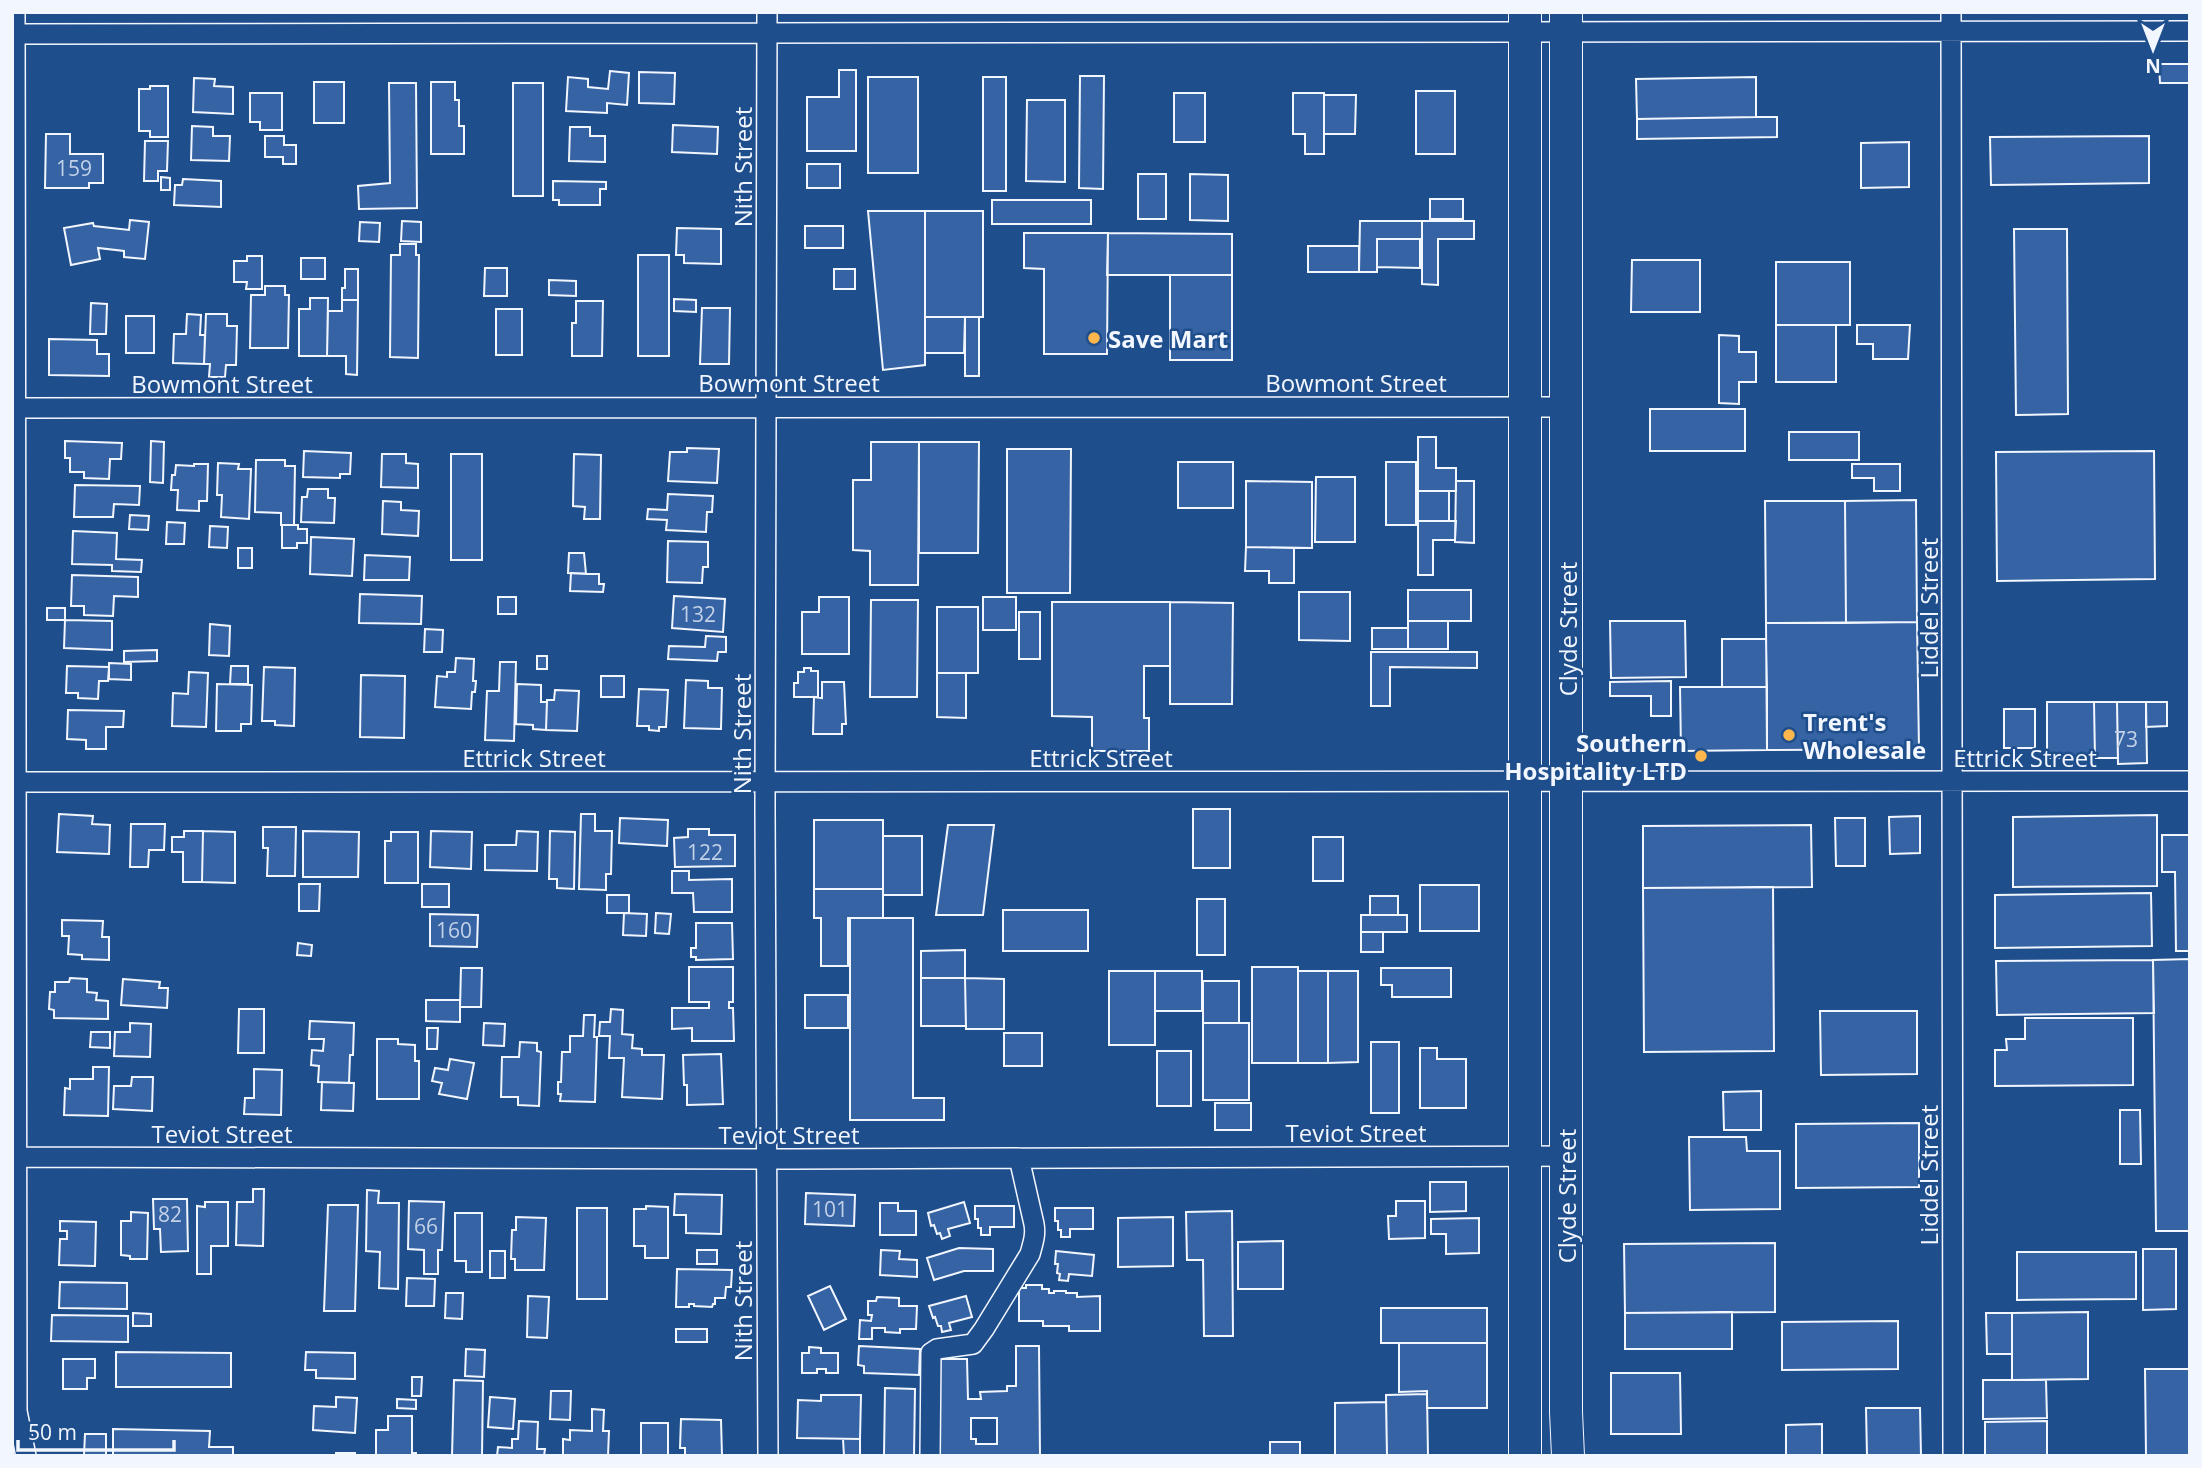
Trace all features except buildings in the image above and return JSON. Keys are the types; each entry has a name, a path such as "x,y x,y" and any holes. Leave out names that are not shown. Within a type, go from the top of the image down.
{"highway":[{"name":"Clyde Street","path":"1525,22 1525,1456"},
{"name":"Clyde Street","path":"1566,22 1568,1456"}],"street":[{"path":"15,12 15,1420 26,1456"},
{"name":"Nith Street","path":"767,12 765,782 768,1456"},
{"path":"14,34 767,33 1525,22 1952,22 2190,31"},
{"name":"Liddel Street","path":"1952,22 1953,1456"},
{"name":"Bowmont Street","path":"14,408 1566,407"},
{"name":"Ettrick Street","path":"14,782 2190,781"},
{"name":"Teviot Street","path":"14,1157 766,1159 1566,1156"},
{"path":"930,1456 932,1353 936,1349 972,1343 984,1329 1030,1254 1033,1244 1034,1224 1019,1158"}],"place":[{"name":"Save Mart","path":"1094,338"},
{"name":"Trent's Wholesale","path":"1789,735"},
{"name":"Southern Hospitality LTD","path":"1701,756"}]}
